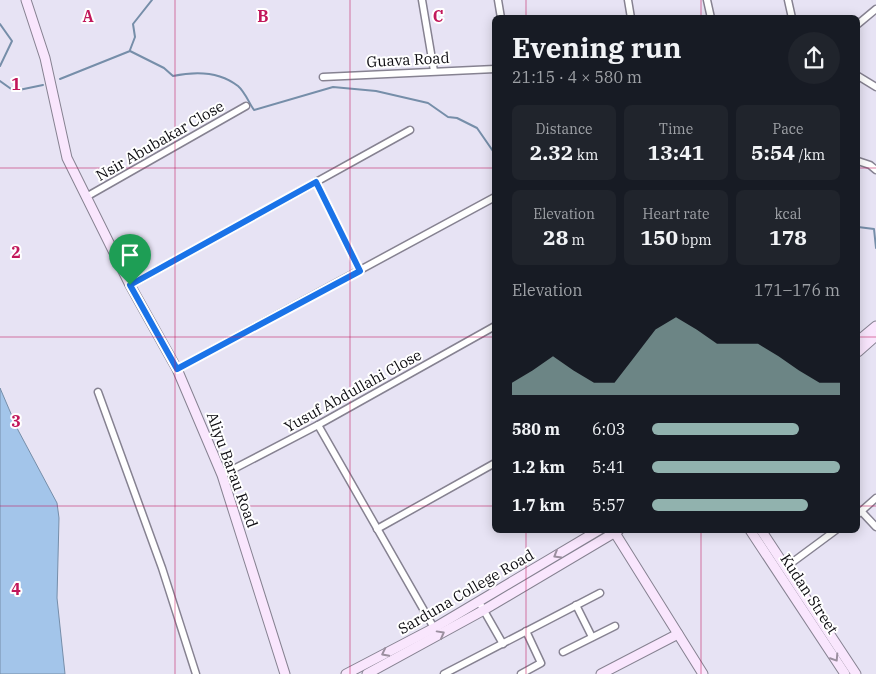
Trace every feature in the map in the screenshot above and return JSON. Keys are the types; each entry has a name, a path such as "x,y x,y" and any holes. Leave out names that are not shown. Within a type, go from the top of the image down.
{"street":[{"name":"Aliyu Barau Road","path":"26,0 45,58 67,158 130,285 177,369 222,475 285,674"},
{"path":"422,0 434,71"},
{"path":"498,0 500,15"},
{"path":"628,0 630,15"},
{"path":"707,0 710,15"},
{"path":"788,0 791,15"},
{"path":"860,22 876,9"},
{"name":"Guava Road","path":"322,77 492,69"},
{"path":"860,77 874,84"},
{"name":"Nsir Abubakar Close","path":"86,197 246,106"},
{"path":"130,285 410,130"},
{"path":"860,162 870,165 876,170"},
{"path":"316,182 360,271"},
{"path":"177,369 492,199"},
{"path":"860,339 876,326"},
{"name":"Yusuf Abdullahi Close","path":"222,475 318,425 492,328"},
{"path":"860,350 876,336"},
{"path":"98,392 162,568 196,674"},
{"path":"318,425 434,628"},
{"path":"377,529 492,465"},
{"path":"860,512 876,498"},
{"path":"860,514 876,528"},
{"name":"Sarduna College Road","path":"368,674 481,606 593,533"},
{"name":"Sarduna College Road","path":"346,674 481,606 613,533"},
{"path":"618,533 703,674"},
{"name":"Kudan Street","path":"752,533 845,674"},
{"path":"763,533 856,674"},
{"path":"786,567 832,533"},
{"path":"444,674 600,593"},
{"path":"576,605 592,637"},
{"path":"481,606 503,644"},
{"path":"563,652 615,626"},
{"path":"522,674 541,663 526,631"},
{"path":"601,674 678,634"}],"water":[{"path":"0,388 18,430 57,503 59,518 57,598 65,674 0,674"}],"waterway":[{"path":"130,50 135,37 133,24 152,0"},
{"path":"0,24 12,41 0,66"},
{"path":"60,79 130,51 164,68 173,76 199,73 223,77 240,88 254,110 333,87 376,91 428,103 448,117 457,118 477,128 492,150"},
{"path":"0,81 14,91 43,85"},
{"path":"860,227 874,229 876,248"}],"route":[{"path":"316,182 360,271 177,369 130,285 316,182"}]}
